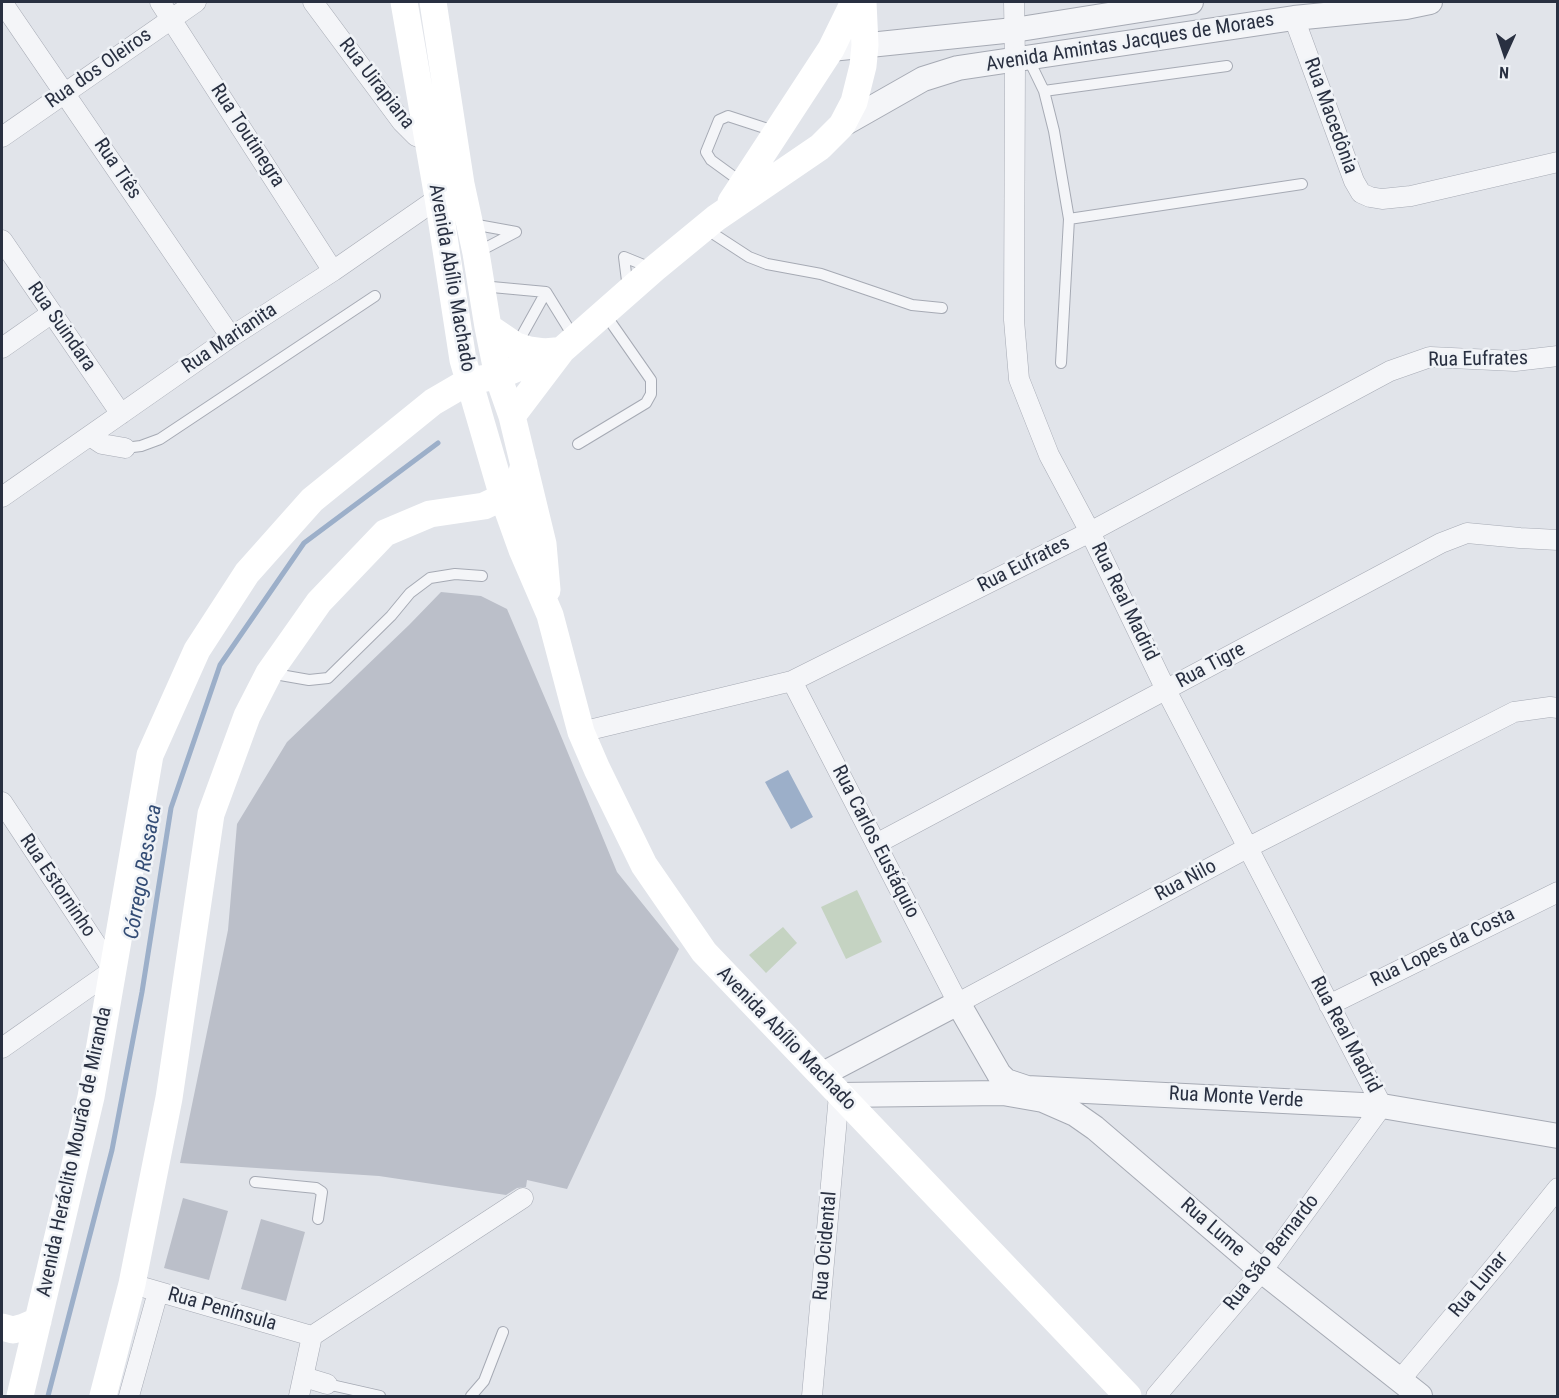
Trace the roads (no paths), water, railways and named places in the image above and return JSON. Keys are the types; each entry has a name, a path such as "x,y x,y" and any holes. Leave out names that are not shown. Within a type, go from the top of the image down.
{"main road":[{"name":"Avenida Abílio Machado","path":"404,2 441,141 461,184 498,376 512,416 543,544 550,615"},
{"name":"Avenida Abílio Machado","path":"433,2 441,141 438,198 466,371 503,497 522,550 550,615 581,732 644,865 704,952 1128,1396"},
{"path":"713,221 744,184 831,49 854,2"},
{"path":"512,416 569,345 654,269 713,221 820,147 842,125 854,102 859,86 865,45 863,2"},
{"path":"794,106 796,122 801,131 820,147"},
{"path":"488,327 516,346 529,350 536,351 569,345"},
{"name":"Avenida Heráclito Mourão de Miranda","path":"20,1396 91,1097 150,755 197,650 247,573 312,501 433,402 466,371 498,376 569,345"},
{"path":"103,1396 132,1284 169,1098 211,814 247,716 269,673 320,602 385,533 429,514 484,506 503,497 520,480 524,464"},
{"path":"2,1328 24,1327 39,1321"}],"street":[{"name":"Rua Tiês","path":"2,2 231,337"},
{"name":"Rua Toutinegra","path":"160,2 333,270"},
{"name":"Rua dos Oleiros","path":"2,137 196,2"},
{"name":"Rua Uirapiana","path":"313,2 402,122 416,136 441,141"},
{"name":"Rua Real Madrid","path":"1014,2 1014,30 1022,59 1014,320 1019,379 1049,455 1090,532 1166,690 1382,1106"},
{"name":"Avenida Amintas Jacques de Moraes","path":"831,49 1014,30 1191,2"},
{"path":"1294,18 1304,10 1316,5 1338,2"},
{"name":"Avenida Amintas Jacques de Moraes","path":"842,125 923,79 958,68 1294,18 1406,7 1430,2"},
{"name":"Rua Macedônia","path":"1294,18 1354,181 1361,193 1382,200 1411,196 1557,162"},
{"name":"Rua Marianita","path":"2,497 231,337 461,184"},
{"name":"Rua Suindara","path":"2,240 121,414"},
{"path":"2,348 52,313"},
{"name":"Rua Eufrates","path":"581,732 792,681 1090,532 1390,371 1430,357 1515,361 1557,356"},
{"path":"90,435 102,444 125,448"},
{"name":"Rua Tigre","path":"876,844 1441,543 1467,533 1557,540"},
{"name":"Rua Carlos Eustáquio","path":"792,681 958,1003"},
{"name":"Rua Nilo","path":"830,1085 958,1003 1249,847 1515,712 1557,708"},
{"name":"Rua Estorninho","path":"2,802 113,970"},
{"name":"Rua Lopes da Costa","path":"1329,1005 1557,892"},
{"path":"2,1048 113,970"},
{"name":"Rua Monte Verde","path":"958,1003 999,1074 1006,1081 1027,1088 1382,1106 1557,1136"},
{"name":"Rua Lume","path":"830,1085 1003,1093 1043,1100 1075,1114 1095,1128 1262,1271 1420,1396"},
{"name":"Rua Ocidental","path":"816,1394 830,1085"},
{"name":"Rua São Bernardo","path":"1156,1396 1262,1271 1382,1106"},
{"name":"Rua Lunar","path":"1400,1380 1557,1188"},
{"path":"299,1396 312,1336 523,1198"},
{"name":"Rua Península","path":"132,1284 312,1336"},
{"path":"129,1396 158,1292"},
{"path":"303,1377 327,1384"}],"lane":[{"path":"1022,59 1044,91 1054,130 1069,219 1061,363"},
{"path":"1044,91 1227,66"},
{"path":"744,184 711,160 706,152 719,120 728,116 777,132"},
{"path":"1069,219 1302,184"},
{"path":"713,221 749,257 767,264 821,274 912,305 942,308"},
{"path":"470,224 516,232 476,253"},
{"path":"480,286 546,292"},
{"path":"546,292 569,345"},
{"path":"516,346 546,292"},
{"path":"125,448 160,440 375,296"},
{"path":"578,444 646,403 651,394 651,380 604,314"},
{"path":"269,673 309,680 328,678 391,616 410,593 430,578 455,574 482,576"},
{"path":"255,1182 316,1188 321,1192 318,1219"},
{"path":"471,1396 484,1382 503,1332"},
{"path":"327,1384 380,1396"}],"water":[{"path":"788,770 813,817 791,829 765,782"}],"waterway":[{"name":"Córrego Ressaca","path":"48,1396 112,1150 142,992 171,808 220,665 304,543 438,443"}]}
